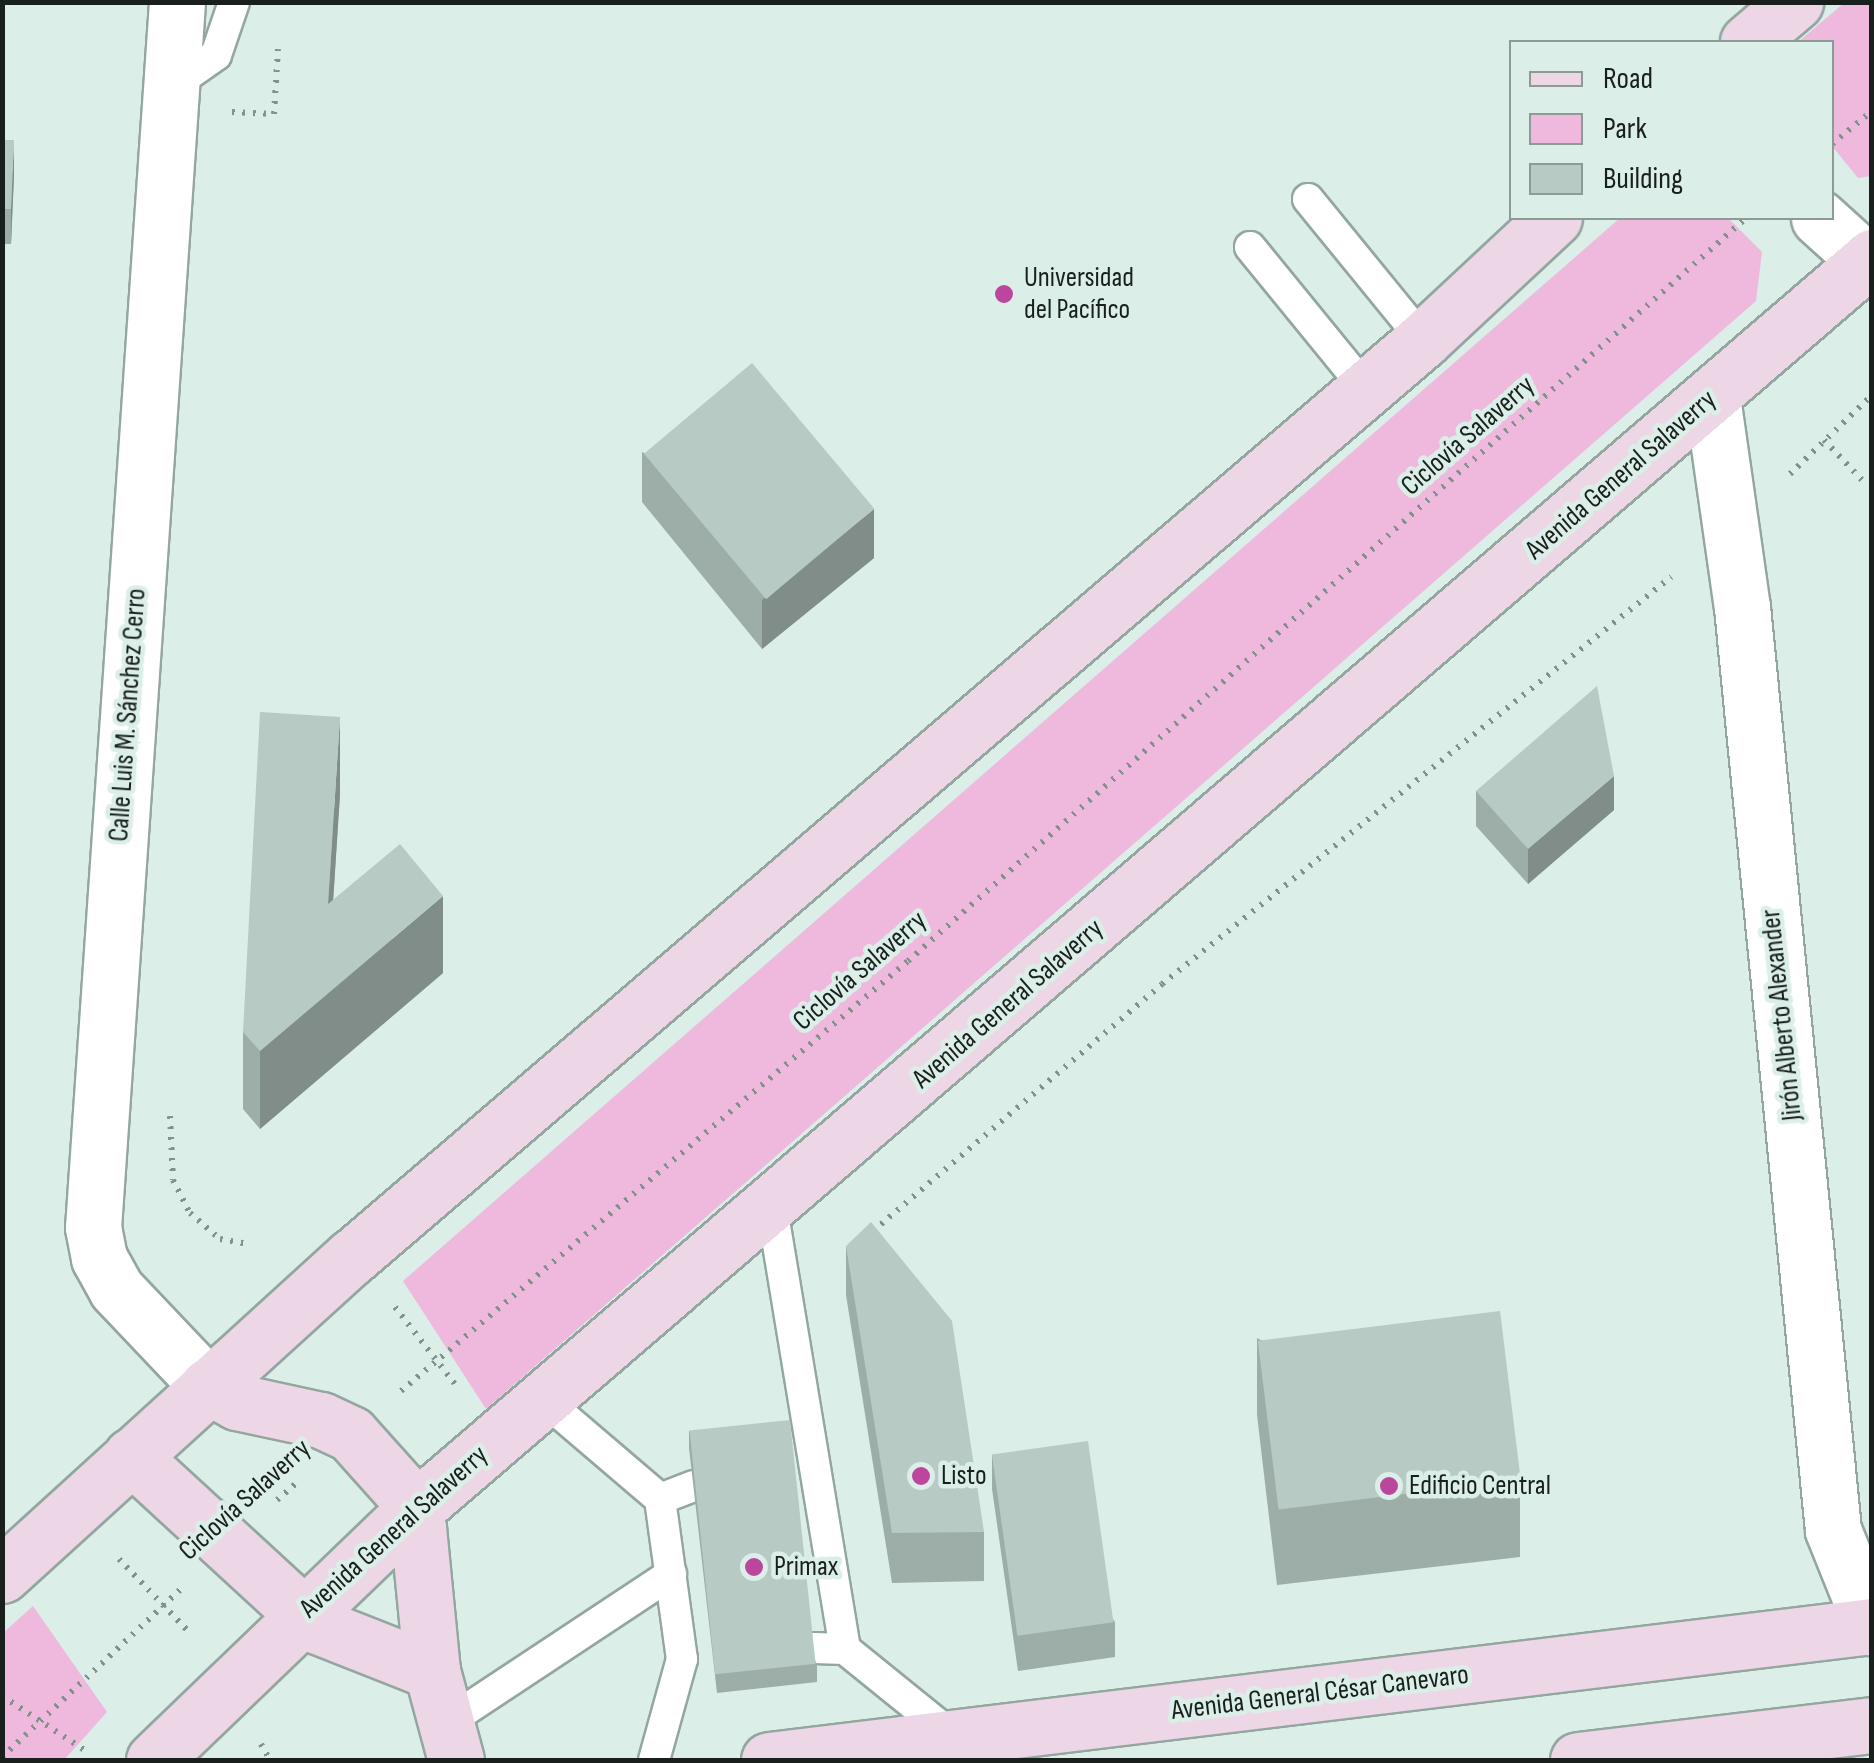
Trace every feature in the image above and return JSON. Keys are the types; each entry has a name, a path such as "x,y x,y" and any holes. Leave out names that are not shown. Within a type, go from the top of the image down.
{"main road":[{"path":"1750,40 1795,2"},
{"path":"11,1558 1423,340 1552,220"},
{"name":"Avenida General Salaverry","path":"154,1760 301,1614 413,1511 772,1208 1870,262"},
{"path":"208,1386 237,1402 351,1434 381,1462 413,1511 445,1718"},
{"path":"132,1456 301,1614 445,1718"},
{"name":"Avenida General César Canevaro","path":"769,1760 1872,1626"},
{"path":"1578,1760 1872,1725"}],"street":[{"name":"Calle Luis M. Sánchez Cerro","path":"177,2 93,1227 98,1258 116,1289 208,1386"},
{"path":"1821,220 1870,262"},
{"name":"Jirón Alberto Alexander","path":"1712,396 1731,534 1833,1530 1872,1626"}],"lane":[{"path":"172,86 216,55 234,2"},
{"path":"1308,199 1423,340"},
{"path":"1250,247 1366,389"},
{"path":"772,1208 803,1443 846,1649"},
{"path":"543,1399 660,1499 671,1574 698,1658 654,1760"},
{"path":"660,1499 694,1486"},
{"path":"445,1718 671,1574"},
{"path":"814,1648 846,1649 955,1738"}],"path":[{"path":"274,114 278,40"},
{"path":"1834,142 1872,112"},
{"name":"Ciclovía Salaverry","path":"2,1757 351,1434 908,961 1744,220"},
{"path":"864,1238 1162,984 1634,604 1731,534 1872,394"},
{"path":"1824,440 1862,480"},
{"path":"391,1302 468,1401"},
{"path":"119,1558 168,1602 202,1648"},
{"path":"2,1696 101,1760"}],"green space":[{"path":"1844,3 1871,3 1871,176 1858,178 1834,148 1834,40 1800,40"},
{"path":"1618,220 1730,220 1762,252 1756,301 486,1409 403,1281"},
{"path":"33,1606 107,1712 64,1760 3,1760 3,1633"}],"building":[{"path":"2,140 14,140 11,209 2,209"},
{"path":"752,363 874,509 766,599 644,454"},
{"path":"1597,686 1614,776 1528,849 1476,791"},
{"path":"260,712 340,717 328,904 400,844 443,896 260,1051 243,1032"},
{"name":"Listo","path":"871,1222 952,1321 984,1532 892,1533 846,1246"},
{"path":"1500,1311 1521,1480 1279,1509 1258,1341"},
{"name":"Primax","path":"790,1420 816,1664 715,1674 690,1431"},
{"path":"1088,1441 1113,1622 1017,1636 992,1454"}],"place":[{"name":"Universidad del Pacífico","path":"1004,294"},
{"name":"Listo","path":"921,1476"},
{"name":"Edificio Central","path":"1389,1486"},
{"name":"Primax","path":"754,1567"}]}
